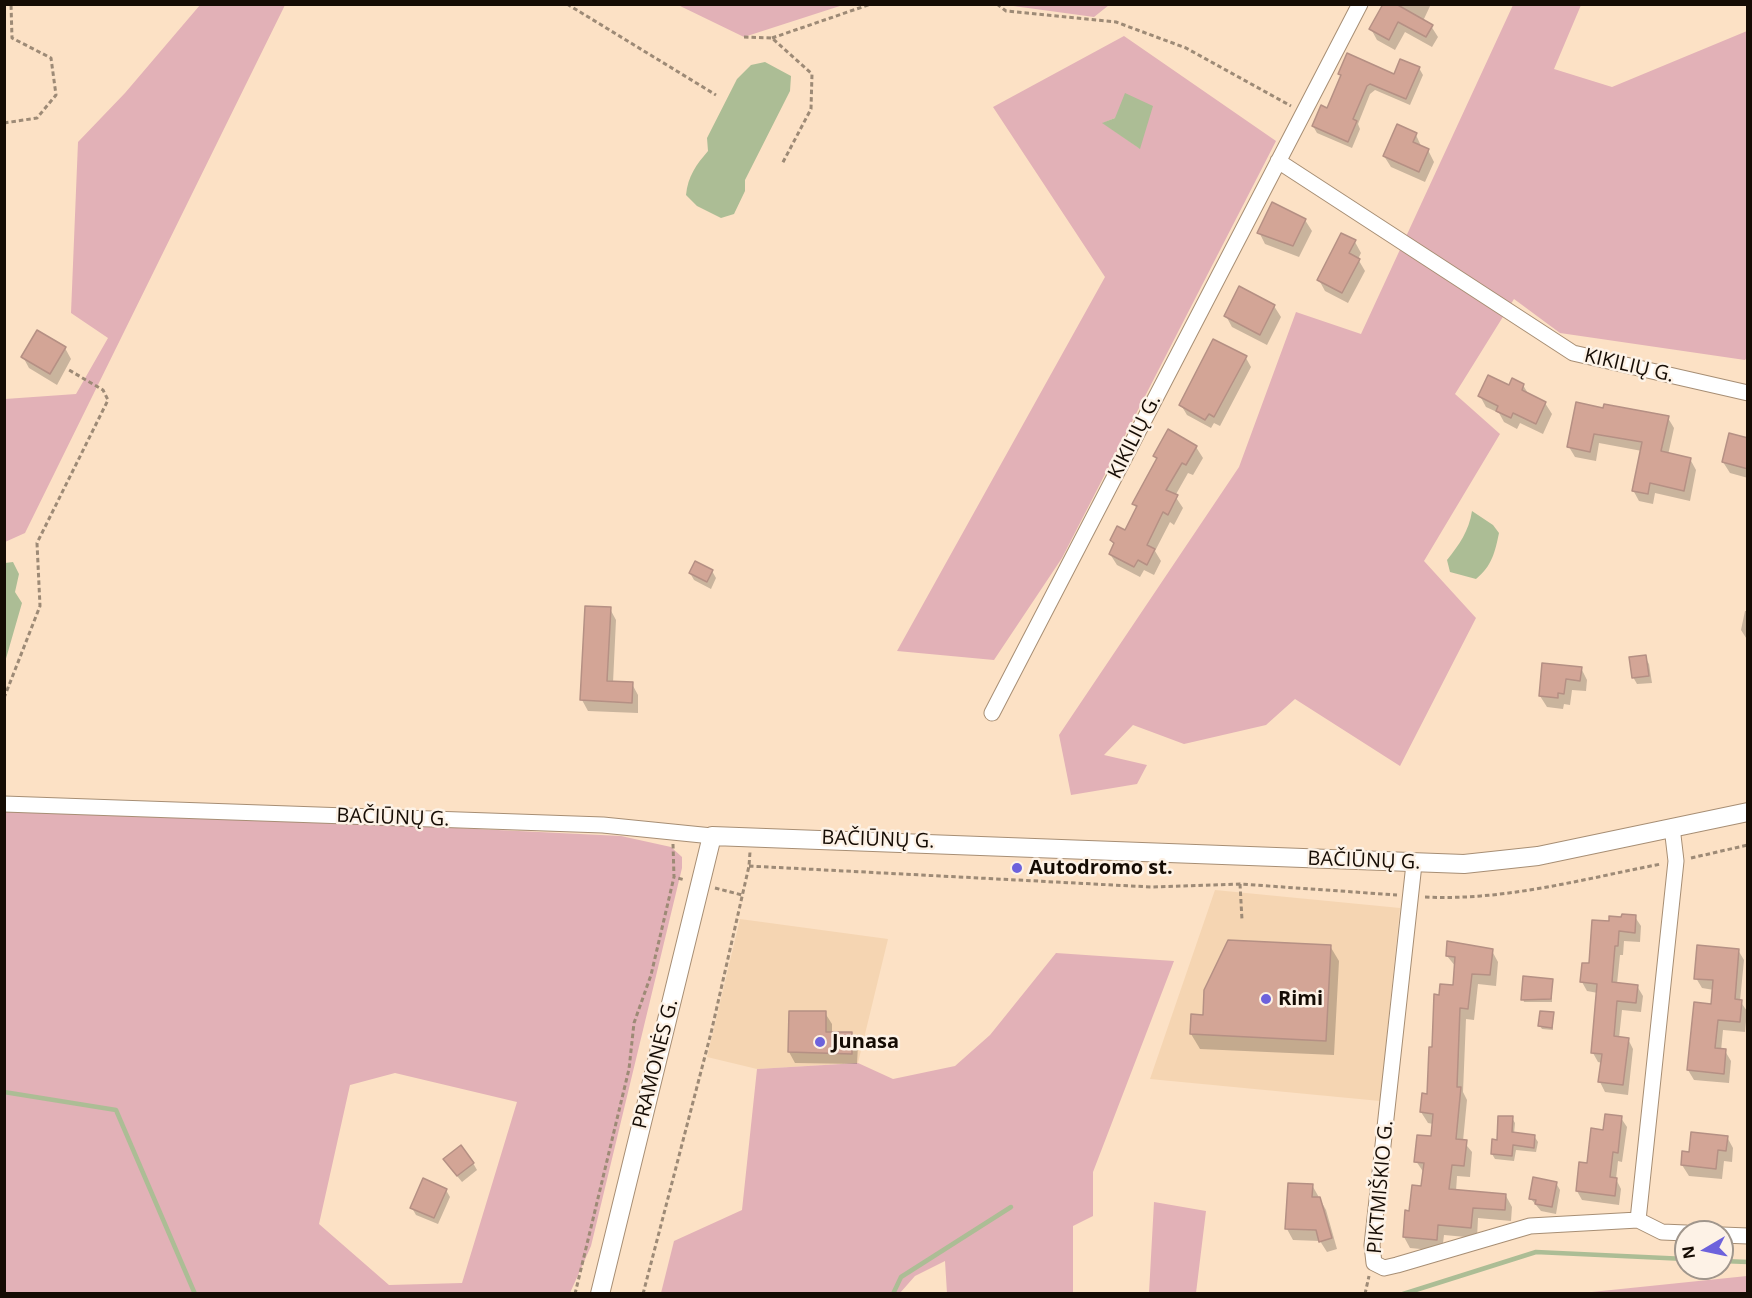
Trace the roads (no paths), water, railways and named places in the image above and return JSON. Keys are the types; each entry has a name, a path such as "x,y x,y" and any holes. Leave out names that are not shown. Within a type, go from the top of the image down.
{"main road":[{"name":"BAČIŪNŲ G.","path":"712,836 751,835 1414,864 1464,864 1529,857 1748,812"},
{"name":"PRAMONĖS G.","path":"600,1293 712,836"}],"street":[{"name":"KIKILIŲ G.","path":"992,713 1360,4"},
{"name":"KIKILIŲ G.","path":"1278,161 1573,353 1748,393"},
{"name":"BAČIŪNŲ G.","path":"4,804 603,825 712,836"},
{"path":"1638,1220 1676,861 1672,827"},
{"name":"PIKTMIŠKIO G.","path":"1414,864 1372,1245 1374,1263 1384,1268 1397,1265 1530,1226 1638,1220 1662,1232 1674,1232"}],"waterway":[{"path":"4,1092 116,1110 195,1294"},
{"path":"893,1294 901,1277 1011,1207"},
{"path":"1403,1294 1536,1252 1674,1258"},
{"path":"1734,1261 1748,1262"}],"place":[{"name":"Autodromo st.","path":"1017,868"},
{"name":"Rimi","path":"1266,999"},
{"name":"Junasa","path":"820,1042"}]}
